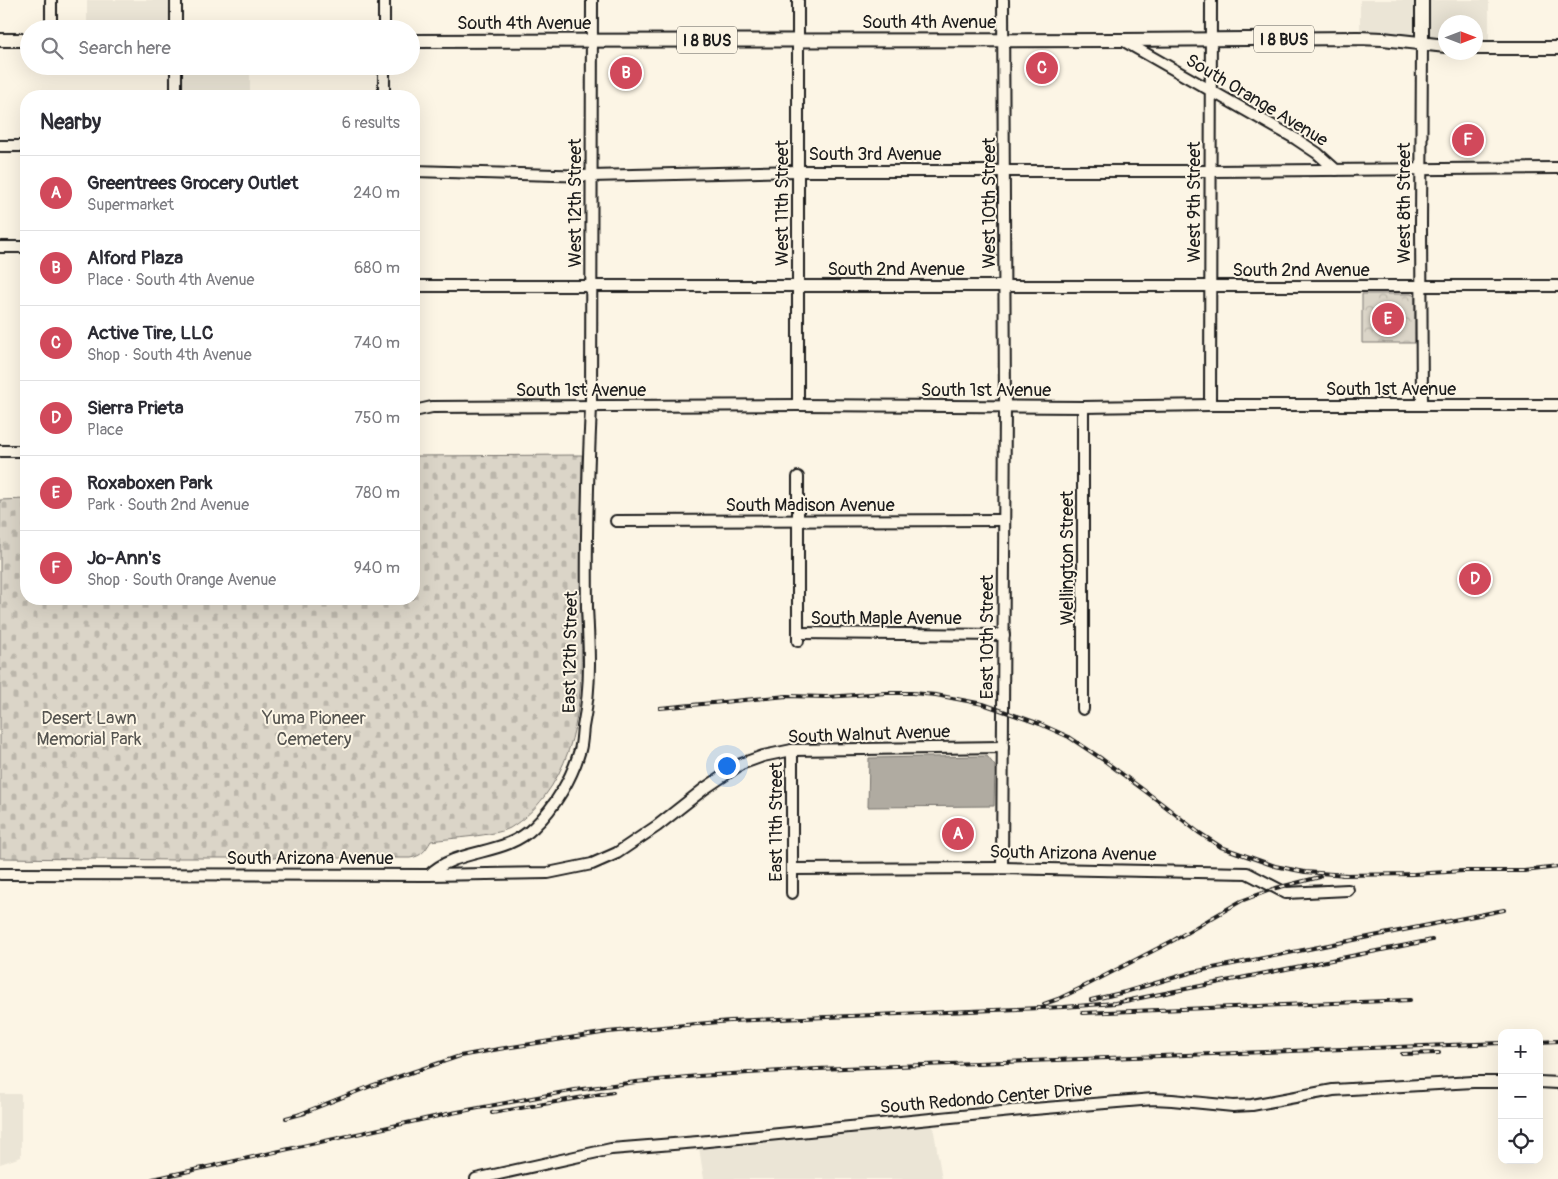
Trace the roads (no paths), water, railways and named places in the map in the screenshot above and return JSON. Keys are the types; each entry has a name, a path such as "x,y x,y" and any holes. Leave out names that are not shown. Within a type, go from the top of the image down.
{"main road":[{"name":"West 8th Street","path":"1422,0 1422,44"},
{"name":"South 4th Avenue","path":"420,41 1211,40 1358,38 1438,45"},
{"path":"0,40 20,40"},
{"path":"1483,48 1558,48"}],"street":[{"path":"51,0 51,20"},
{"path":"176,0 176,20"},
{"path":"384,0 384,20"},
{"name":"West 12th Street","path":"591,407 592,0"},
{"name":"West 11th Street","path":"798,0 798,405"},
{"name":"West 10th Street","path":"1003,0 1005,406"},
{"name":"West 9th Street","path":"1210,405 1211,0"},
{"name":"South Orange Avenue","path":"1122,40 1296,139 1317,153 1336,170 1558,168"},
{"name":"West 8th Street","path":"1422,44 1422,406"},
{"path":"176,75 176,90"},
{"path":"384,75 384,90"},
{"path":"0,146 20,146"},
{"name":"South 3rd Avenue","path":"420,171 591,176 798,171 1336,170"},
{"path":"0,247 20,247"},
{"name":"South 2nd Avenue","path":"420,286 1558,286"},
{"name":"South 1st Avenue","path":"420,410 432,407 798,405 1083,407 1558,405"},
{"name":"East 10th Street","path":"1002,868 1005,406"},
{"name":"East 12th Street","path":"429,874 446,862 500,847 519,839 533,828 546,814 566,784 580,749 586,712 589,665 587,606 591,407"},
{"name":"Wellington Street","path":"1083,407 1083,709"},
{"path":"0,451 20,451"},
{"path":"798,477 798,521"},
{"name":"South Madison Avenue","path":"616,521 1004,520"},
{"name":"South Maple Avenue","path":"798,521 798,637 1004,635"},
{"name":"South Walnut Avenue","path":"617,853 658,826 704,789 741,764 762,756 792,750 1003,747"},
{"name":"East 11th Street","path":"792,750 792,893"},
{"name":"South Arizona Avenue","path":"0,874 429,874 548,872 592,864 617,853"},
{"name":"South Arizona Avenue","path":"792,869 1002,868 1246,873 1286,893 1348,890"},
{"name":"South Redondo Center Drive","path":"476,1179 611,1149 1153,1099 1233,1106 1252,1105 1333,1090 1498,1082"},
{"path":"1543,1082 1558,1083"}],"railway":[{"path":"660,708 787,696 826,697 886,693 936,695 983,704 1040,724 1069,737 1102,759 1198,832 1221,847 1275,866 1305,872 1347,875"},
{"path":"1342,875 1524,871 1558,867"},
{"path":"1044,1004 1081,988 1174,940 1241,901 1276,888 1320,877"},
{"path":"1091,1000 1193,972 1504,910"},
{"path":"300,1114 371,1086 460,1056 608,1032 730,1021 1064,1007 1115,1003 1432,940"},
{"path":"1082,1013 1410,1000"},
{"path":"1543,1042 1558,1041"},
{"path":"153,1179 452,1113 575,1090 636,1082 698,1076 817,1069 1498,1043"},
{"path":"1402,1054 1439,1053"},
{"path":"492,1113 613,1092"},
{"path":"286,1118 305,1113"}],"place":[{"name":"Active Tire, LLC","path":"1042,68"},
{"name":"Alford Plaza","path":"626,73"},
{"name":"Jo-Ann's","path":"1468,140"},
{"name":"Roxaboxen Park","path":"1388,319"},
{"name":"Sierra Prieta","path":"1475,579"},
{"name":"Greentrees Grocery Outlet","path":"958,834"}],"park label":[{"name":"Desert Lawn Memorial Park","path":"89,728"},
{"name":"Yuma Pioneer Cemetery","path":"314,728"}]}
